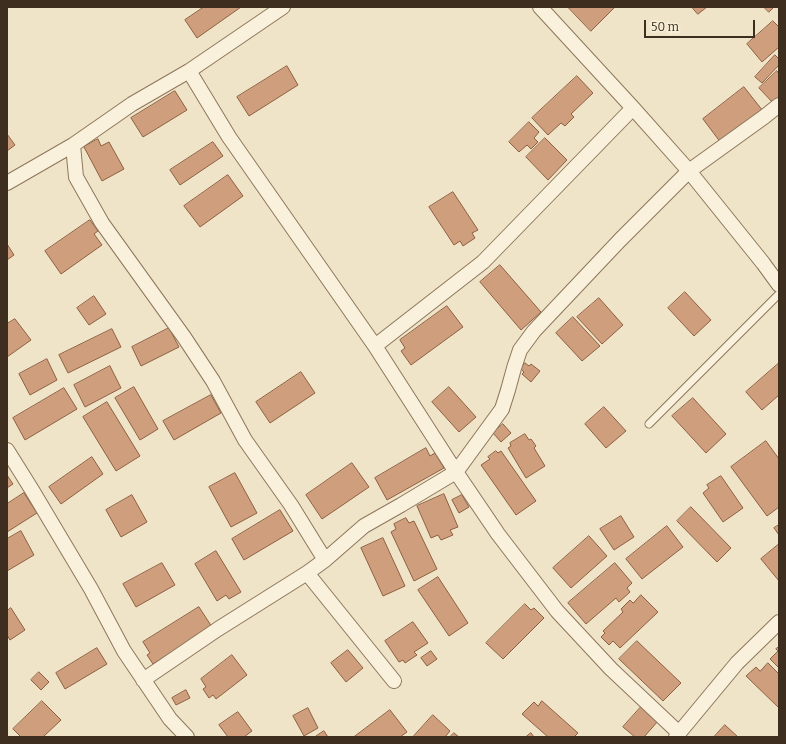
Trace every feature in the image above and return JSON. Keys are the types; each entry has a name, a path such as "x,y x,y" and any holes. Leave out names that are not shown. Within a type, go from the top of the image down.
{"street":[{"path":"7,183 74,145 132,104 189,72 283,7"},
{"path":"540,7 689,171 763,262 779,285"},
{"path":"189,72 229,137 375,346 456,472 498,534 557,611 611,669 678,735 737,663 779,622"},
{"path":"143,680 218,629 307,573 325,560 364,526 456,472 502,409 520,350 534,331 620,240 689,171 779,105"},
{"path":"375,346 483,262 633,108"},
{"path":"74,145 76,177 102,223 213,381 245,440 291,505 325,560"},
{"path":"7,450 91,589 124,651 170,719 187,737"},
{"path":"307,573 394,681"}],"lane":[{"path":"649,424 779,294"}],"building":[{"path":"204,7 241,7 197,38 185,20"},
{"path":"568,7 613,7 614,8 591,31"},
{"path":"692,7 707,7 698,14"},
{"path":"764,7 774,7 769,12"},
{"path":"773,21 779,27 779,47 762,62 747,44"},
{"path":"775,55 779,59 779,65 762,83 755,77"},
{"path":"287,66 298,85 249,116 237,97"},
{"path":"777,71 779,74 779,99 774,104 759,88"},
{"path":"577,76 593,93 571,114 574,117 565,126 561,123 548,135 532,118"},
{"path":"744,87 763,111 721,143 703,119"},
{"path":"175,91 187,110 143,137 131,118"},
{"path":"529,122 539,132 534,138 538,142 531,149 527,145 519,152 509,142"},
{"path":"7,134 15,145 7,151"},
{"path":"545,138 567,160 548,180 526,157"},
{"path":"98,139 101,146 109,142 124,169 102,181 84,147"},
{"path":"213,142 223,156 180,185 170,170"},
{"path":"228,175 243,196 200,227 184,206"},
{"path":"453,192 478,230 472,233 475,238 463,246 460,241 454,245 429,207"},
{"path":"90,220 98,231 94,234 102,245 61,274 45,251"},
{"path":"7,244 14,255 7,260"},
{"path":"500,265 541,312 521,330 480,282"},
{"path":"685,292 711,320 694,336 668,308"},
{"path":"94,296 106,314 89,325 77,308"},
{"path":"599,298 623,325 602,344 577,317"},
{"path":"447,306 463,327 411,365 401,351 405,348 400,340"},
{"path":"573,317 600,346 582,361 556,333"},
{"path":"15,319 31,340 7,357 7,324"},
{"path":"169,328 179,347 141,366 132,347"},
{"path":"112,329 121,347 68,373 59,355"},
{"path":"47,359 57,380 30,395 19,374"},
{"path":"525,363 529,366 531,364 540,371 531,382 522,374 524,372 521,369"},
{"path":"779,363 779,395 762,410 746,392"},
{"path":"110,366 121,388 85,407 74,385"},
{"path":"301,372 315,393 270,423 256,402"},
{"path":"134,387 158,429 140,440 115,398"},
{"path":"449,387 476,417 459,432 432,402"},
{"path":"64,388 77,409 25,440 13,418"},
{"path":"211,395 221,413 174,440 163,421"},
{"path":"693,398 726,434 706,453 672,416"},
{"path":"107,402 140,456 116,471 83,417"},
{"path":"604,407 626,431 606,448 585,424"},
{"path":"503,424 511,433 501,442 493,433"},
{"path":"525,434 536,446 534,448 545,466 526,478 508,448 511,446 510,443"},
{"path":"766,441 779,459 779,507 767,516 731,467"},
{"path":"426,448 430,456 435,453 444,468 387,500 375,478"},
{"path":"496,451 498,453 501,451 536,501 516,515 481,465 490,459 488,457"},
{"path":"92,457 103,474 61,504 49,487"},
{"path":"352,463 369,487 322,519 306,495"},
{"path":"235,473 257,513 231,527 209,487"},
{"path":"7,475 13,484 7,488"},
{"path":"721,476 743,508 723,522 703,493 709,488 707,485"},
{"path":"24,493 37,513 7,532 7,504"},
{"path":"444,494 458,527 450,530 453,535 441,540 438,535 431,538 417,506"},
{"path":"132,495 147,522 121,537 106,510"},
{"path":"462,495 469,507 459,513 452,500"},
{"path":"691,507 731,548 717,562 677,521"},
{"path":"280,510 293,531 244,560 232,539"},
{"path":"621,516 634,537 614,550 600,529"},
{"path":"406,518 409,523 414,521 437,569 414,581 391,532 396,529 394,524"},
{"path":"779,525 779,535 774,528"},
{"path":"667,526 683,547 642,579 626,559"},
{"path":"21,531 34,555 7,571 7,539"},
{"path":"589,536 607,556 571,588 553,568"},
{"path":"383,538 405,586 383,596 361,548"},
{"path":"779,544 779,581 761,559"},
{"path":"216,551 241,592 229,599 226,595 217,601 195,564"},
{"path":"162,563 175,585 136,607 123,584"},
{"path":"615,563 632,583 627,588 630,592 619,602 616,598 586,624 568,603"},
{"path":"438,577 468,623 449,636 418,590"},
{"path":"641,595 658,612 620,648 613,641 609,645 601,637 605,633 603,631 623,612 621,609 630,600 633,603"},
{"path":"525,604 531,610 534,608 544,618 503,659 486,643"},
{"path":"199,607 212,627 153,664 147,655 150,653 143,642"},
{"path":"11,608 25,630 10,640 7,635 7,611"},
{"path":"413,622 428,643 414,652 417,655 405,663 403,660 399,662 385,641"},
{"path":"637,641 681,683 663,701 619,659"},
{"path":"779,647 779,668 770,659 778,651 776,649"},
{"path":"97,648 107,664 65,689 56,673"},
{"path":"348,650 363,668 346,682 331,663"},
{"path":"431,651 437,659 427,666 421,658"},
{"path":"232,655 247,675 216,699 213,695 209,698 203,689 206,687 201,679"},
{"path":"768,663 779,674 779,708 746,676 756,667 760,671"},
{"path":"39,672 49,682 41,690 31,680"},
{"path":"186,690 190,698 176,705 172,698"},
{"path":"42,701 61,720 43,737 21,737 13,729"},
{"path":"542,701 578,733 574,737 548,737 522,714 534,702 538,706"},
{"path":"641,707 658,721 644,737 635,737 623,727"},
{"path":"308,708 318,728 304,736 293,716"},
{"path":"390,710 407,732 400,737 354,737"},
{"path":"238,712 252,731 244,737 228,737 219,725"},
{"path":"433,715 450,731 445,737 413,737"},
{"path":"725,725 738,737 714,737"},
{"path":"324,731 328,737 315,737"},
{"path":"454,733 459,737 450,737"},
{"path":"531,733 534,737 526,737"}]}
